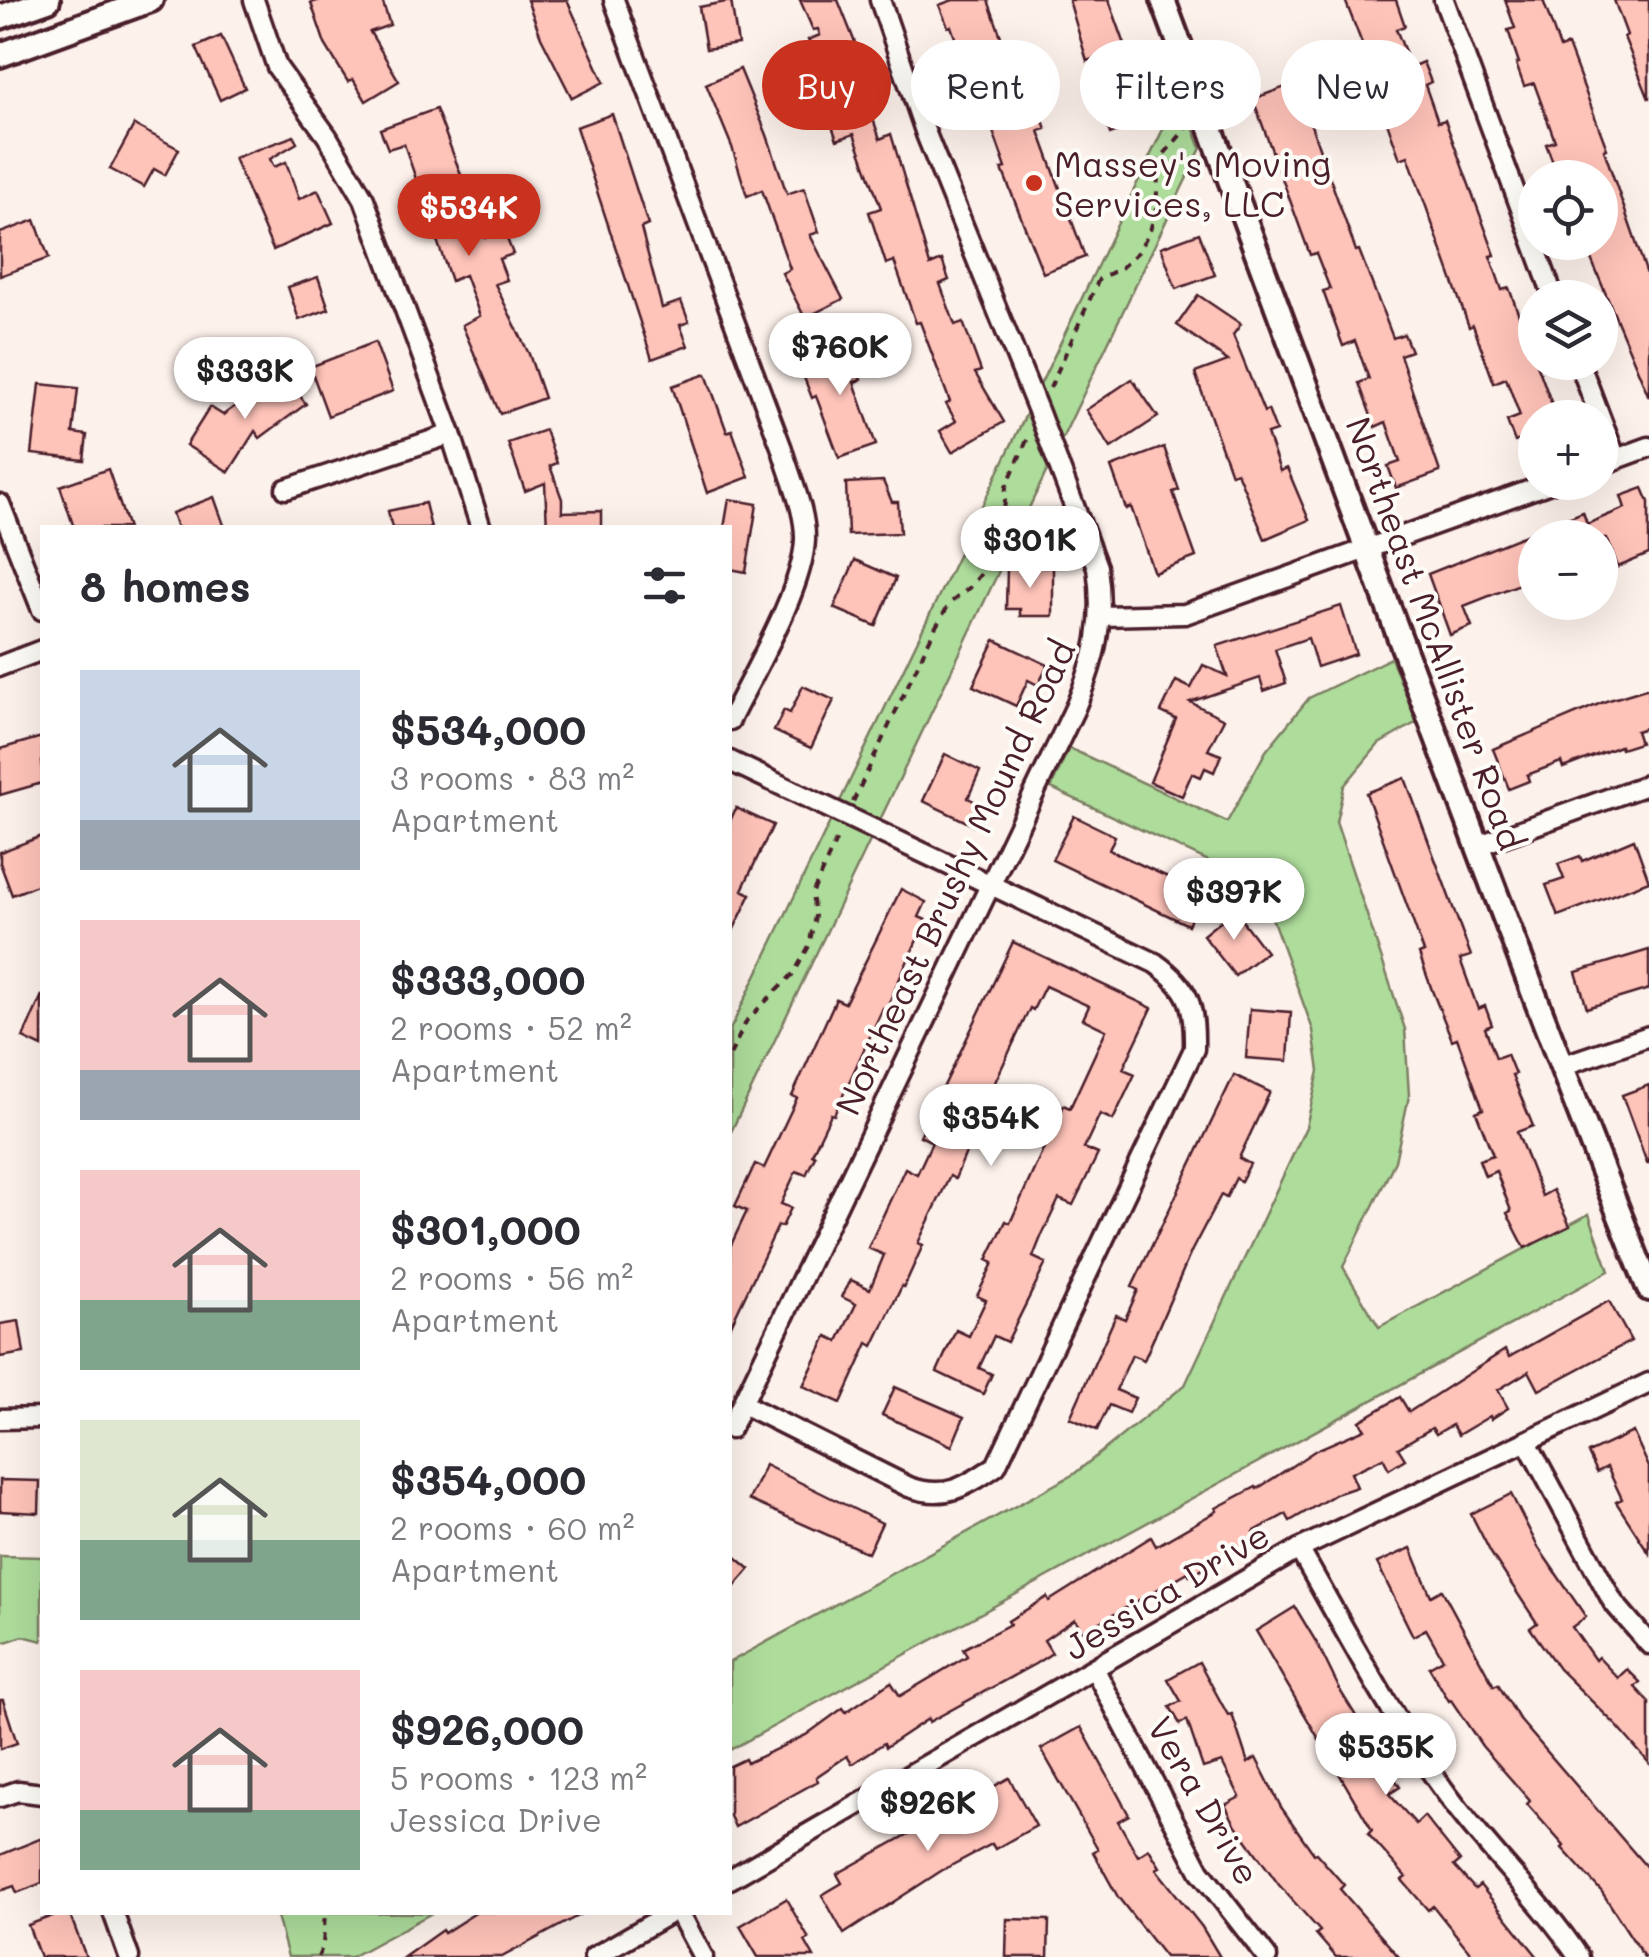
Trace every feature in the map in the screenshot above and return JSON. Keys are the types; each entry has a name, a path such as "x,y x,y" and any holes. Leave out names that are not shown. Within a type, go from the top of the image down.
{"street":[{"path":"0,18 48,0"},
{"path":"0,55 150,0"},
{"path":"254,0 277,67 327,136 364,199 451,434 480,525"},
{"path":"614,0 782,450 803,522 801,573 732,716"},
{"name":"Northeast Brushy Mound Road","path":"732,1425 990,885 1091,669 1098,643 1096,567 926,134 880,0"},
{"name":"Northeast McAllister Road","path":"1162,0 1177,40"},
{"path":"1444,0 1547,280"},
{"name":"Northeast McAllister Road","path":"1211,130 1439,748 1649,1289"},
{"path":"286,488 451,434"},
{"path":"1618,458 1649,447"},
{"path":"1100,616 1185,614 1518,495"},
{"path":"0,504 40,605"},
{"path":"0,666 40,651"},
{"path":"732,762 1155,963 1176,978 1188,995 1195,1021 1194,1049 996,1466 972,1482 931,1494 909,1487 743,1404"},
{"path":"1477,846 1649,784"},
{"path":"1561,1066 1649,1036"},
{"name":"Jessica Drive","path":"732,1878 1096,1670 1298,1549 1649,1383"},
{"path":"0,1419 40,1418"},
{"path":"1526,1442 1613,1602 1649,1644"},
{"path":"1298,1549 1400,1726 1452,1800 1579,1957"},
{"name":"Vera Drive","path":"1096,1670 1200,1870 1267,1957"},
{"path":"0,1797 18,1791 40,1794"},
{"path":"114,1915 129,1957"},
{"path":"594,1957 670,1915"},
{"path":"677,1915 703,1957"}],"path":[{"path":"732,1052 747,1020 794,973 810,946 816,916 812,894 914,668 950,602 986,568 1003,525 1006,487 1100,279 1121,268 1138,252 1150,231 1156,208 1160,160 1186,130"},
{"path":"318,1957 324,1946 325,1915"}],"green space":[{"path":"1163,130 1194,130 1201,148 732,1130 732,1026"},
{"path":"1391,658 1417,722 1379,744 1344,786 1336,822 1405,1029 1409,1096 1395,1161 1343,1267 1379,1327 1589,1214 1609,1271 732,1749 732,1661 1074,1474 1185,1385 1306,1127 1319,1071 1313,1030 1263,893 1254,882 1051,788 1069,748 1227,822 1266,751 1309,698"},
{"path":"0,1556 40,1557 40,1640 23,1636 0,1644"},
{"path":"277,1915 428,1915 351,1957 288,1957"}],"building":[{"path":"382,0 390,25 370,32 399,81 366,101 353,79 348,82 325,44 311,3"},
{"path":"527,0 567,0 604,82 572,98"},
{"path":"800,0 838,0 854,40 808,40 820,35 818,29 813,30"},
{"path":"953,0 988,0 1002,40 956,40 939,5"},
{"path":"1069,0 1109,0 1123,40 1081,40"},
{"path":"1345,0 1396,0 1405,26 1396,29 1400,40 1361,40"},
{"path":"1505,0 1543,0 1560,48 1568,45 1607,149 1604,150 1607,160 1552,160 1546,144 1555,141 1534,83 1524,86 1516,64 1519,63 1508,30 1515,28"},
{"path":"1614,0 1649,0 1649,99 1624,37 1627,35"},
{"path":"731,1 738,44 706,49 699,7"},
{"path":"221,36 245,88 220,100 196,47"},
{"path":"740,69 787,194 804,188 819,232 810,235 843,299 805,318 782,273 790,269 762,190 747,196 706,84"},
{"path":"1425,85 1438,122 1445,120 1495,255 1490,256 1502,290 1509,288 1518,312 1518,380 1543,380 1550,400 1518,400 1518,411 1506,378 1494,383 1473,325 1469,327 1408,156 1400,159 1390,130 1425,130"},
{"path":"1281,89 1281,130 1313,130 1356,251 1359,250 1393,338 1404,334 1411,351 1400,355 1440,472 1396,488 1388,466 1400,462 1386,422 1375,427 1359,383 1369,379 1355,341 1343,346 1323,291 1330,289 1316,253 1310,255 1261,121 1261,96"},
{"path":"436,109 485,238 504,231 513,254 499,259 507,280 495,284 529,354 544,398 500,414 462,325 480,316 465,275 451,281 404,144 388,149 380,129"},
{"path":"612,114 648,225 641,228 662,308 681,301 689,322 680,325 688,346 652,359 576,127"},
{"path":"134,125 179,149 165,175 154,169 144,187 110,169"},
{"path":"833,130 877,130 880,139 891,134 930,265 942,260 949,280 940,284 955,325 963,322 981,371 975,373 1004,422 952,452 940,431 956,421 946,404 950,402 894,261 886,264 869,212 881,208 854,134 837,140"},
{"path":"993,130 1042,130 1039,131 1085,257 1043,273 1002,169 1006,168"},
{"path":"294,136 297,143 270,159 274,167 286,162 299,199 318,190 333,223 273,250 234,158"},
{"path":"1618,190 1649,280 1649,397 1618,323 1618,280 1600,280 1592,260 1618,260"},
{"path":"35,220 49,258 0,276 0,233"},
{"path":"1199,233 1215,275 1176,289 1161,247"},
{"path":"318,277 329,309 299,320 288,287"},
{"path":"1198,295 1241,324 1233,335 1264,412 1268,410 1276,431 1267,434 1280,471 1287,468 1309,520 1265,539 1237,472 1231,474 1195,373 1228,361 1177,325"},
{"path":"846,338 861,380 854,382 876,445 839,458 816,396 812,398 803,375 818,369 812,351"},
{"path":"375,342 393,391 328,416 310,367"},
{"path":"282,372 306,404 260,438 255,431 229,472 186,445 210,407 223,415"},
{"path":"706,374 749,477 707,493 672,386"},
{"path":"1132,379 1158,417 1111,448 1086,410"},
{"path":"40,384 78,388 73,433 87,435 84,460 32,454"},
{"path":"1518,417 1518,441 1515,442 1507,421"},
{"path":"545,430 557,463 550,466 562,499 562,512 601,511 601,525 547,525 545,483 525,491 508,443"},
{"path":"1164,447 1179,490 1173,492 1196,557 1154,573 1131,507 1126,509 1111,467"},
{"path":"108,469 127,525 73,525 60,486"},
{"path":"883,481 892,502 898,502 900,533 848,535 846,483"},
{"path":"1643,488 1649,502 1649,554 1618,567 1618,520 1596,520 1625,508 1621,496"},
{"path":"214,497 224,525 176,525 172,513"},
{"path":"729,499 757,504 746,572 732,569 732,525 725,525"},
{"path":"425,503 430,525 391,525 388,511"},
{"path":"1583,512 1586,520 1563,520"},
{"path":"1518,538 1518,585 1464,606 1472,626 1450,635 1428,574"},
{"path":"855,560 896,578 876,626 834,608"},
{"path":"1007,567 1053,567 1053,616 1020,616 1020,609 1006,609"},
{"path":"1341,606 1356,654 1317,667 1308,638 1275,649 1286,683 1264,691 1260,678 1190,702 1224,719 1208,750 1221,755 1214,772 1205,768 1201,777 1192,773 1182,796 1150,782 1176,719 1161,712 1176,681 1191,688 1203,665 1227,676 1217,646"},
{"path":"995,640 1048,665 1038,685 1028,680 1016,706 973,686"},
{"path":"803,686 834,700 811,748 774,731 784,710 790,713"},
{"path":"1649,688 1649,727 1636,731 1640,743 1621,749 1620,746 1563,768 1561,762 1527,775 1529,781 1509,789 1493,749 1606,701"},
{"path":"40,738 40,784 0,795 0,749"},
{"path":"945,754 980,771 968,798 982,805 973,825 923,801"},
{"path":"1405,778 1471,956 1460,959 1478,1009 1485,1006 1492,1025 1485,1028 1496,1058 1507,1054 1533,1126 1517,1132 1542,1196 1553,1190 1570,1226 1525,1248 1507,1213 1511,1211 1496,1171 1485,1176 1479,1160 1493,1155 1476,1112 1483,1109 1457,1038 1452,1040 1433,993 1419,954 1424,952 1366,793"},
{"path":"736,808 773,825 742,890 751,894 732,933 732,817"},
{"path":"1074,816 1115,836 1109,850 1183,884 1188,873 1208,882 1188,925 1052,860"},
{"path":"40,837 40,884 12,895 0,852"},
{"path":"1634,839 1649,881 1558,916 1546,885 1564,879 1558,864 1580,856 1582,861"},
{"path":"901,889 926,902 919,917 926,920 886,1009 883,1008 834,1115 831,1114 806,1175 796,1171 781,1204 791,1208 782,1227 778,1226 732,1323 732,1243 747,1211 735,1206 755,1164 764,1168 836,999 845,1003"},
{"path":"1234,910 1266,952 1235,976 1203,935"},
{"path":"1013,942 1152,1008 1123,1069 1135,1074 1113,1120 1100,1114 1084,1148 1098,1154 1073,1205 1059,1199 1033,1257 1046,1263 1007,1342 994,1336 979,1368 992,1374 983,1394 937,1372 956,1330 969,1336 986,1300 977,1296 993,1263 987,1260 1006,1221 1010,1223 1063,1105 1070,1108 1106,1030 1083,1019 1089,1006 1045,986 1033,1010 1030,1008 996,1080 955,1179 950,1176 918,1243 923,1245 904,1287 873,1346 868,1343 841,1403 803,1386 827,1336 838,1341 856,1304 842,1297 851,1280 870,1289 884,1255 868,1248 905,1168 917,1174 932,1142 920,1136"},
{"path":"1649,950 1649,989 1587,1008 1576,972"},
{"path":"40,1000 40,1046 23,1038"},
{"path":"1250,1009 1291,1012 1288,1061 1246,1058"},
{"path":"1234,1075 1270,1092 1239,1158 1250,1164 1241,1181 1236,1178 1226,1198 1221,1195 1192,1250 1144,1360 1132,1355 1116,1390 1135,1398 1128,1413 1109,1405 1097,1430 1070,1418 1116,1315 1125,1319 1138,1290 1132,1287"},
{"path":"1649,1085 1649,1163 1647,1163 1622,1095"},
{"path":"1609,1301 1631,1341 1539,1390 1529,1371 1498,1390 1508,1408 1491,1419 1490,1416 1458,1435 1452,1425 1436,1434 1432,1428 1398,1448 1405,1459 1389,1469 1383,1458 1351,1473 1357,1487 1336,1494 1290,1521 1286,1514 1253,1532 1257,1539 1190,1576 1188,1572 1083,1632 1075,1619 1044,1640 1052,1653 1035,1664 929,1722 928,1719 886,1747 884,1743 852,1764 847,1756 816,1777 818,1781 735,1827 732,1765 745,1759 747,1763 806,1735 843,1708 846,1712 891,1682 900,1696 967,1656 963,1649 1010,1624 1008,1621 1047,1597 1049,1601 1151,1537 1156,1546 1217,1511 1216,1508 1257,1489 1316,1450 1365,1429 1360,1421 1400,1397 1409,1412 1505,1350 1509,1357"},
{"path":"19,1321 24,1353 0,1357 0,1324"},
{"path":"895,1387 964,1417 952,1446 882,1415"},
{"path":"1633,1432 1649,1467 1649,1553 1616,1502 1622,1499 1607,1467 1597,1472 1588,1453"},
{"path":"765,1465 882,1523 868,1553 749,1500"},
{"path":"0,1480 40,1481 39,1513 0,1511"},
{"path":"1511,1494 1538,1547 1586,1617 1572,1627 1595,1660 1598,1657 1618,1678 1627,1669 1640,1682 1635,1687 1649,1702 1649,1763 1559,1669 1530,1628 1537,1623 1491,1553 1471,1514"},
{"path":"1411,1548 1431,1596 1442,1590 1494,1686 1498,1684 1519,1719 1649,1870 1649,1957 1644,1957 1602,1892 1482,1746 1429,1667 1443,1659 1426,1629 1413,1636 1377,1563"},
{"path":"732,1554 750,1569 732,1590"},
{"path":"1295,1607 1341,1692 1400,1787 1389,1794 1416,1824 1424,1816 1460,1861 1454,1866 1475,1889 1480,1885 1538,1957 1474,1957 1433,1906 1428,1910 1402,1880 1406,1877 1368,1834 1372,1830 1256,1631"},
{"path":"1199,1662 1228,1715 1232,1714 1248,1763 1256,1758 1281,1807 1314,1854 1344,1885 1340,1889 1399,1957 1336,1957 1235,1824 1225,1805 1240,1797 1222,1762 1203,1768 1187,1720 1180,1724 1170,1707 1181,1701 1168,1679"},
{"path":"0,1700 17,1743 0,1749"},
{"path":"1081,1727 1129,1815 1118,1821 1138,1856 1149,1849 1160,1867 1156,1869 1202,1927 1220,1957 1165,1957 1118,1897 1093,1852 1098,1849 1041,1749"},
{"path":"1009,1778 1036,1826 995,1849 992,1844 941,1871 844,1934 822,1895 842,1883 837,1874"},
{"path":"40,1839 40,1884 17,1893 14,1886 0,1891 0,1855"},
{"path":"786,1899 809,1939 805,1941 814,1957 758,1957 740,1926"},
{"path":"55,1915 70,1915 86,1957 40,1957 28,1925"},
{"path":"472,1915 579,1915 502,1957 404,1957 442,1930 444,1933"},
{"path":"1007,1919 1049,1920 1048,1957 1006,1957"}],"place":[{"name":"Massey's Moving Services, LLC","path":"1034,183"}]}
